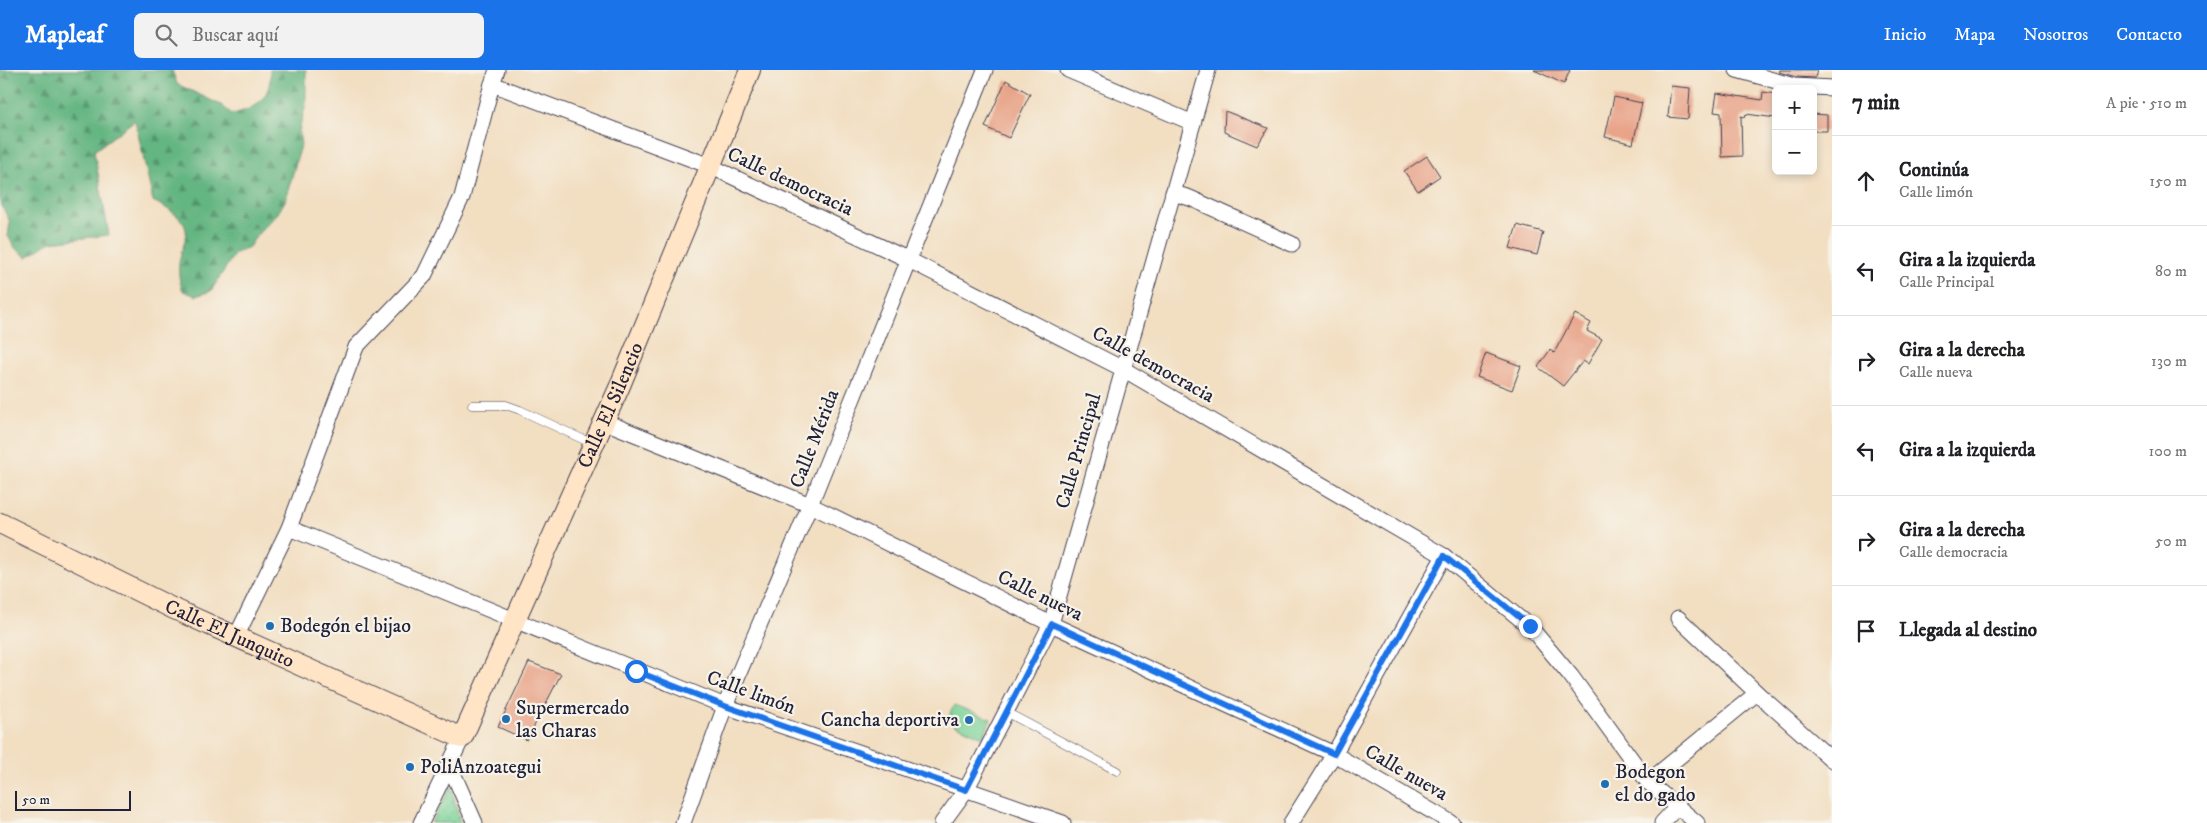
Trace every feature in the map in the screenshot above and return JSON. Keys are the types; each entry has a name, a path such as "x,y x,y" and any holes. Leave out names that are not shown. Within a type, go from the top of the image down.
{"street":[{"name":"Calle El Silencio","path":"462,738 623,378 750,70"},
{"name":"Calle Mérida","path":"683,823 725,706 810,505 984,70"},
{"path":"1068,70 1193,124"},
{"name":"Calle Principal","path":"942,823 966,790 1052,624 1208,70"},
{"path":"1737,70 1756,73 1794,86 1832,88"},
{"name":"Calle democracia","path":"495,77 710,166 907,259 1123,369 1444,556 1530,626 1571,676 1648,782 1697,823"},
{"path":"236,637 289,528 356,347 424,276 462,197 495,77"},
{"path":"1173,193 1190,198 1292,244"},
{"name":"Calle nueva","path":"603,421 810,505 1052,624 1334,754 1452,823"},
{"name":"Calle El Junquito","path":"0,523 172,608 462,738"},
{"name":"Calle limón","path":"289,528 725,706 1063,823"},
{"path":"1291,823 1334,754 1444,556"},
{"path":"1678,618 1757,693 1832,760"},
{"path":"1648,782 1757,693"},
{"path":"420,823 462,738"},
{"path":"449,764 475,823"},
{"path":"1662,823 1678,806"}],"lane":[{"path":"472,406 506,406 520,410 592,444"},
{"path":"1006,712 1117,771"}],"green space":[{"path":"0,70 172,70 177,84 221,105 232,114 248,109 261,101 268,88 270,70 306,70 306,104 299,131 301,145 285,201 278,213 257,235 249,247 235,253 211,291 196,296 183,291 179,274 179,261 186,231 182,222 172,212 153,201 135,120 94,151 109,235 51,242 27,257 15,248 8,236 10,222 0,202"},
{"name":"Cancha deportiva","path":"954,705 991,719 983,737 947,721"},
{"path":"451,787 460,823 431,823"}],"building":[{"path":"1534,70 1570,70 1564,84"},
{"path":"1780,70 1817,70 1815,78 1796,77 1779,72"},
{"path":"1006,80 1030,94 1009,138 985,127"},
{"path":"1671,86 1690,88 1688,119 1668,117"},
{"path":"1763,92 1772,93 1772,117 1746,114 1745,117 1741,116 1742,156 1722,157 1721,113 1714,112 1717,93 1762,100"},
{"path":"1614,97 1642,103 1633,144 1605,137"},
{"path":"1225,111 1268,128 1257,146 1224,132"},
{"path":"1817,114 1827,115 1827,131 1817,131"},
{"path":"1427,156 1440,176 1418,191 1404,171"},
{"path":"1517,225 1543,232 1537,255 1510,248"},
{"path":"1575,314 1591,323 1587,331 1602,339 1588,364 1583,361 1563,386 1538,367 1550,350 1554,353"},
{"path":"1486,353 1521,366 1512,390 1477,377"},
{"path":"529,662 561,674 527,740 498,727"}],"place":[{"name":"Bodegón el bijao","path":"270,626"},
{"name":"Supermercado las Charas","path":"506,719"},
{"name":"Cancha deportiva","path":"969,720"},
{"name":"PoliAnzoategui","path":"410,767"},
{"name":"Bodegon el do gado","path":"1605,784"}],"route":[{"path":"636,671 725,706 966,790 1052,624 1334,754 1444,556 1530,626"}]}
